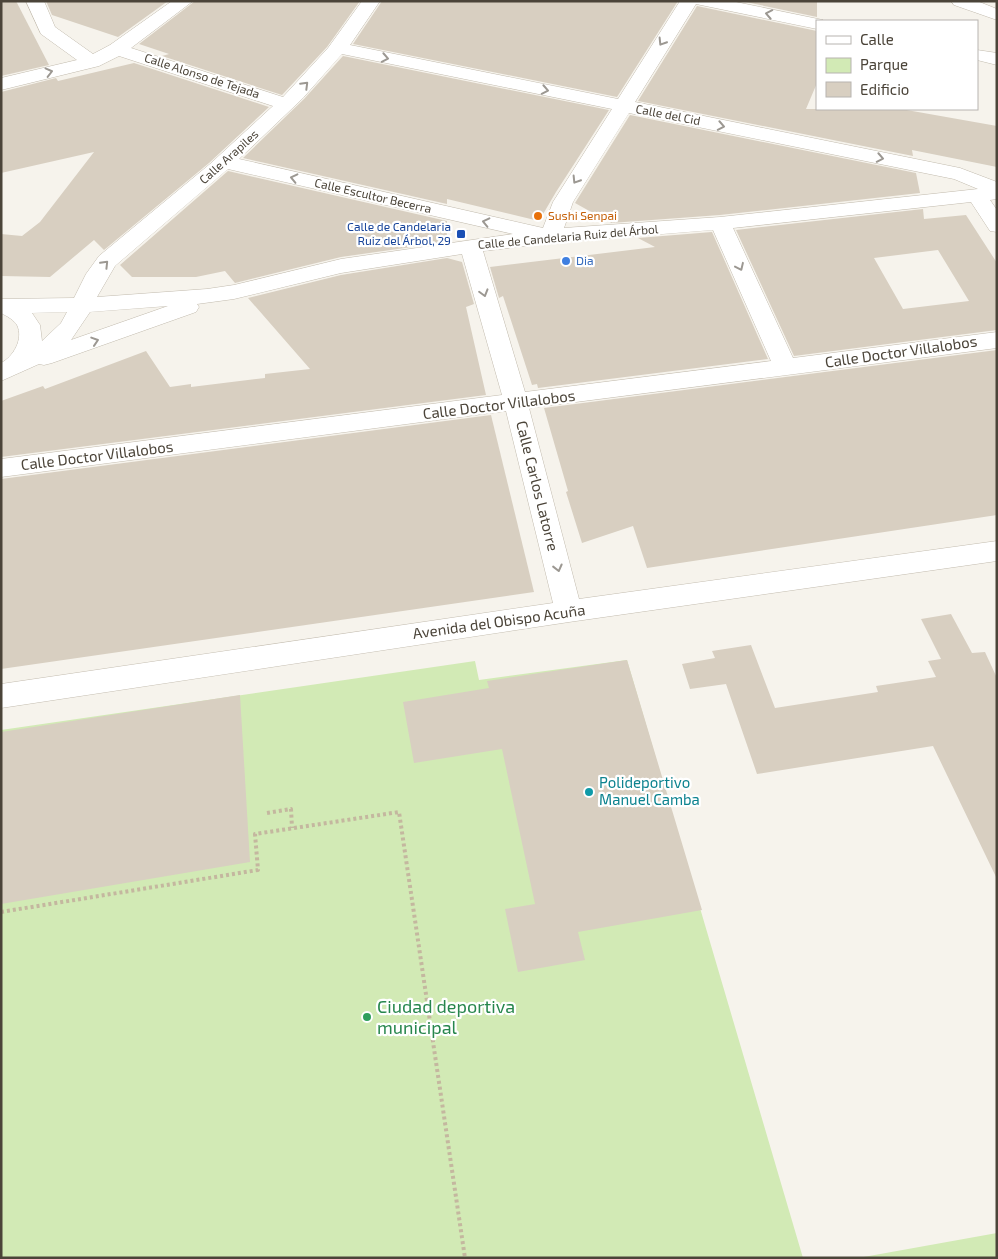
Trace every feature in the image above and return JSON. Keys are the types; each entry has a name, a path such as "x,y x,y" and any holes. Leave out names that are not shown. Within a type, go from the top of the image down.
{"street":[{"path":"35,1 48,30 92,62"},
{"name":"Calle Arapiles","path":"8,370 60,338 73,322 95,276 107,261 224,162 286,104 322,68 371,1"},
{"path":"551,236 563,202 688,1"},
{"path":"703,1 816,24"},
{"path":"960,1 997,15"},
{"path":"1,84 92,62 117,49 179,3"},
{"name":"Calle del Cid","path":"338,48 960,174 990,193"},
{"name":"Calle Alonso de Tejada","path":"117,49 286,104"},
{"path":"978,55 997,59"},
{"name":"Calle Escultor Becerra","path":"224,162 551,236"},
{"path":"990,193 997,226"},
{"name":"Calle de Candelaria Ruiz del Árbol","path":"3,306 81,305 177,299 234,292 341,266 471,246 551,236 720,223 990,193"},
{"path":"720,223 786,368"},
{"name":"Calle Carlos Latorre","path":"471,246 516,402 569,611"},
{"path":"8,370 234,292"},
{"path":"3,306 23,315 31,330 27,350 8,370"},
{"name":"Calle Doctor Villalobos","path":"1,468 997,340"},
{"name":"Avenida del Obispo Acuña","path":"1,696 569,611 997,551"}],"path":[{"path":"267,813 291,809 292,828"},
{"path":"1,912 258,870 255,834 399,812 466,1258"}],"green space":[{"name":"Ciudad deportiva municipal","path":"627,660 803,1258 1,1258 1,730 475,661 479,680"},
{"path":"997,1233 997,1258 858,1258"}],"building":[{"path":"1,1 16,1 49,65 1,76"},
{"path":"46,1 168,1 118,37 52,15"},
{"path":"195,1 360,1 327,47 282,95 162,56 169,54 139,44"},
{"path":"382,1 678,1 617,97 353,44"},
{"path":"741,1 817,1 817,17"},
{"path":"697,6 816,31 816,85 806,109 907,110 997,126 997,167 912,150 913,156 638,101"},
{"path":"343,56 609,110 539,221 447,199 447,204 243,158 304,99"},
{"path":"134,63 269,107 209,163 104,250 94,240 50,277 1,276 1,234 22,236 40,222 94,152 1,173 1,92 56,78 58,81"},
{"path":"630,115 916,173 920,193 720,215 611,223 575,203"},
{"path":"228,171 447,221 447,242 341,257 235,283 225,271 196,277 132,277 120,265"},
{"path":"923,209 924,219 966,215 997,263 997,330 794,356 736,230","holes":["938,250 969,301 903,309 874,258"]},
{"path":"712,232 768,359 538,388 537,384 532,385 503,296 499,298 490,267 655,247 638,238"},
{"path":"447,258 462,262 474,304 466,307 486,395 1,457 1,401 43,386 45,389 146,351 170,387 191,384 191,387 265,378 265,374 310,369 248,298 341,275"},
{"path":"997,350 997,515 647,568 633,526 582,543 566,492 568,491 544,408"},
{"path":"491,415 534,592 1,669 1,479"},
{"path":"951,614 972,653 985,652 997,678 997,879 933,746 757,774 726,684 690,689 682,664 715,658 712,651 751,645 775,708 878,692 876,686 936,677 928,661 941,659 921,619"},
{"name":"Polideportivo Manuel Camba","path":"627,660 702,910 578,932 585,960 518,972 505,909 535,904 502,749 414,763 403,702 489,688 487,681"},
{"path":"240,695 250,862 1,904 1,732"}],"place":[{"name":"Sushi Senpai","path":"538,216"},
{"name":"Calle de Candelaria Ruiz del Árbol, 29","path":"461,234"},
{"name":"Dia","path":"566,261"},
{"name":"Polideportivo Manuel Camba","path":"589,792"},
{"name":"Ciudad deportiva municipal","path":"367,1017"}]}
